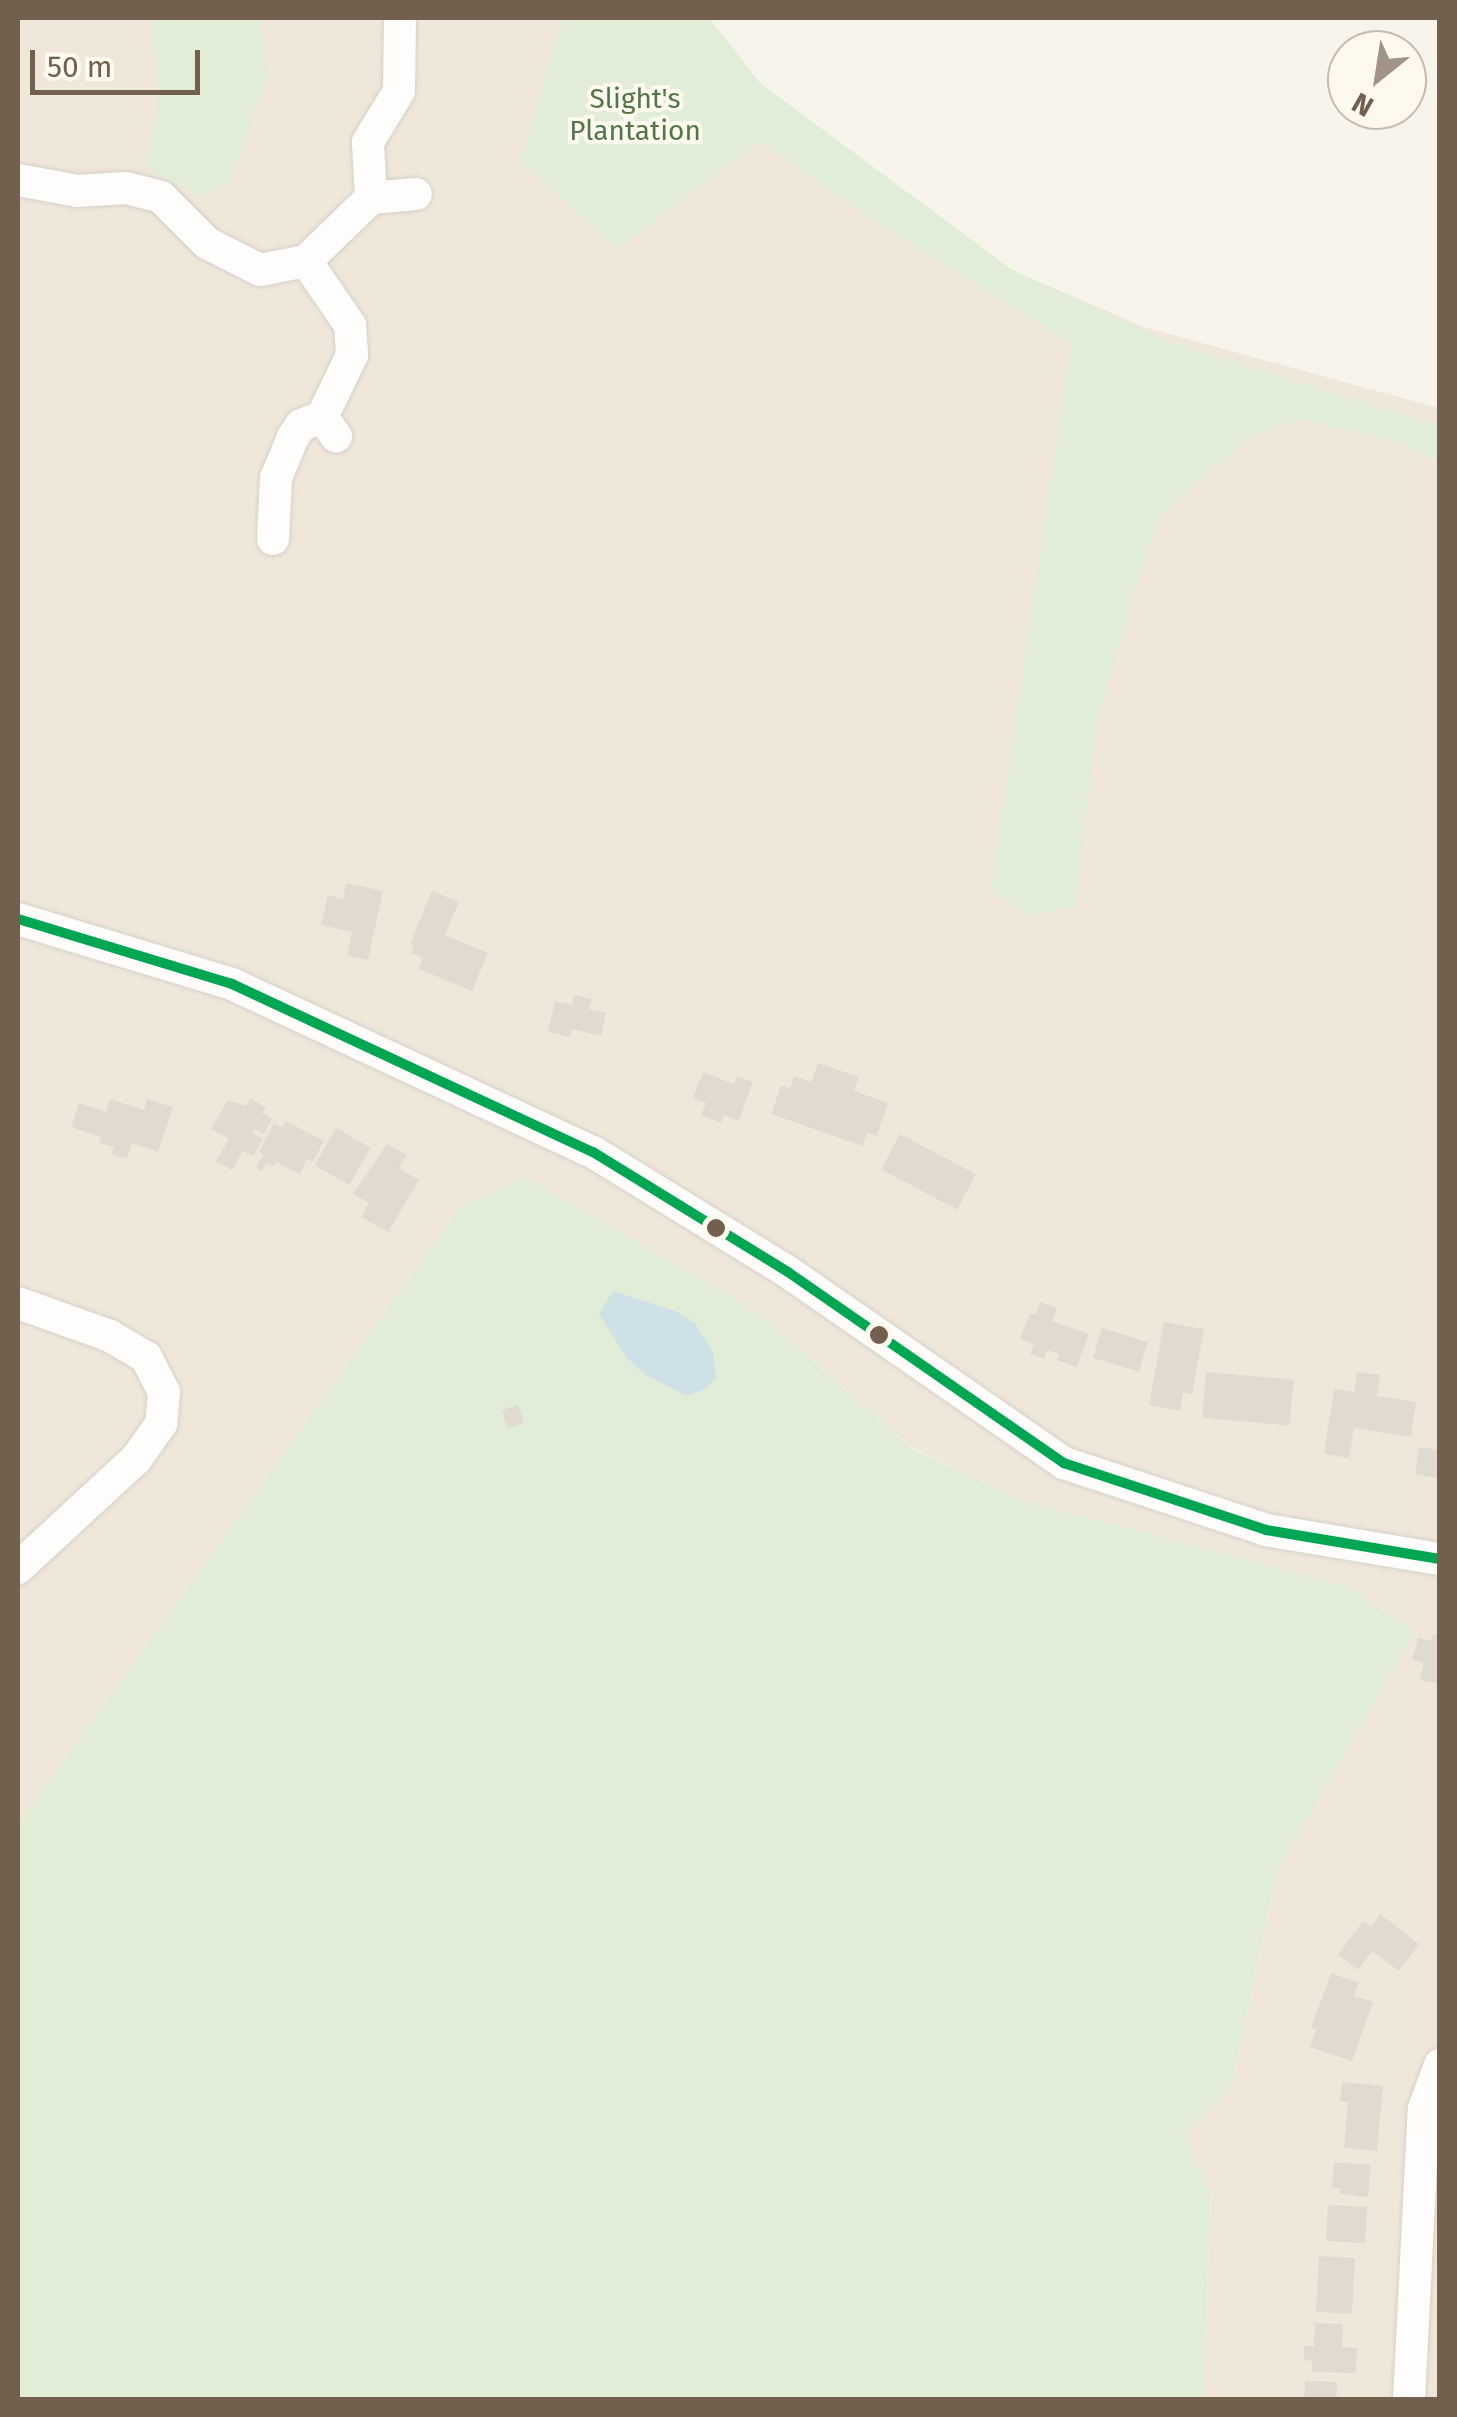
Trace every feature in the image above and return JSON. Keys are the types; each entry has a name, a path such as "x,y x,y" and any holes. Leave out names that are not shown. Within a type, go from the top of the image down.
{"street":[{"path":"372,198 368,142 399,92 400,18"},
{"path":"18,180 78,191 126,188 161,198 207,243 260,270 306,261 372,198 416,194"},
{"path":"274,539 279,467 320,426 352,354 350,325 306,261"},
{"path":"18,919 232,984 593,1152 788,1272 1064,1463 1266,1530 1440,1559"},
{"path":"18,1304 110,1336 146,1357 164,1392 161,1424 136,1459 18,1568"},
{"path":"1409,2400 1424,2108 1440,2065"}],"shaded area":[{"path":"18,18 709,18 760,83 1012,270 1144,327 1439,408 1439,2399 1203,2399 1211,2192 1183,2134 1231,2088 1277,1870 1413,1631 1349,1587 1025,1501 911,1447 759,1313 525,1177 460,1208 18,1825"},
{"path":"613,1291 675,1311 695,1323 713,1352 716,1378 703,1390 686,1396 644,1374 626,1357 599,1314"}],"green space":[{"path":"153,18 259,18 268,76 228,184 200,197 147,166 158,105"},
{"name":"Slight's Plantation","path":"563,18 709,18 760,83 1012,270 1173,343 1439,426 1439,464 1406,444 1301,419 1248,438 1158,517 1097,718 1075,907 1026,915 991,890 1071,344 866,215 760,141 617,249 521,161"},
{"path":"525,1177 759,1313 911,1448 1025,1501 1349,1587 1414,1632 1277,1870 1231,2088 1183,2134 1211,2192 1203,2399 18,2400 18,1825 460,1208"}],"building":[{"path":"346,883 383,891 368,960 347,956 352,932 321,925 328,895 343,899"},
{"path":"432,891 459,902 445,935 488,953 472,991 419,969 423,958 411,953 414,946 410,944"},
{"path":"574,995 592,999 589,1009 606,1013 601,1036 572,1029 570,1037 548,1032 555,1001 572,1005"},
{"path":"818,1063 859,1077 854,1091 888,1103 877,1136 867,1133 863,1146 771,1114 781,1086 790,1088 794,1076 811,1082"},
{"path":"703,1072 734,1084 737,1076 753,1082 739,1121 724,1115 721,1123 701,1115 706,1103 693,1098"},
{"path":"250,1098 266,1108 262,1113 272,1119 264,1134 255,1129 252,1133 263,1139 253,1156 243,1151 232,1170 216,1161 229,1139 211,1129 228,1100 246,1106"},
{"path":"110,1099 144,1110 147,1099 173,1107 158,1152 132,1143 127,1159 112,1154 114,1147 99,1143 101,1137 71,1127 79,1103 106,1112"},
{"path":"286,1121 324,1141 313,1162 307,1159 300,1174 276,1162 274,1167 266,1163 262,1171 256,1167 263,1155 259,1152 274,1123 282,1128"},
{"path":"336,1128 371,1148 349,1185 314,1165"},
{"path":"900,1134 976,1174 957,1210 881,1169"},
{"path":"387,1144 407,1155 399,1168 419,1180 388,1232 361,1217 369,1203 353,1194"},
{"path":"1040,1302 1057,1308 1052,1321 1089,1334 1077,1367 1057,1360 1059,1354 1047,1350 1044,1359 1030,1354 1034,1344 1020,1339 1030,1313 1035,1315"},
{"path":"1164,1322 1204,1329 1192,1394 1183,1393 1180,1411 1149,1405"},
{"path":"1102,1328 1148,1342 1139,1372 1093,1358"},
{"path":"1206,1372 1294,1380 1290,1425 1202,1418"},
{"path":"1357,1372 1380,1375 1377,1396 1416,1402 1411,1437 1354,1428 1349,1458 1324,1454 1334,1389 1354,1392"},
{"path":"518,1405 524,1423 508,1428 502,1410"},
{"path":"1419,1447 1440,1450 1440,1479 1415,1474"},
{"path":"1433,1634 1440,1635 1439,1684 1420,1680 1424,1663 1412,1660 1418,1638 1431,1641"},
{"path":"1380,1914 1419,1944 1399,1971 1372,1951 1358,1970 1338,1955 1363,1921 1371,1927"},
{"path":"1331,1973 1359,1983 1354,1996 1373,2002 1352,2061 1310,2047 1316,2030 1311,2028"},
{"path":"1342,2082 1383,2086 1377,2151 1344,2148 1348,2102 1340,2101"},
{"path":"1334,2162 1371,2165 1368,2197 1340,2194 1341,2188 1332,2188"},
{"path":"1328,2205 1367,2207 1365,2243 1326,2241"},
{"path":"1319,2256 1355,2258 1352,2314 1316,2312"},
{"path":"1315,2323 1343,2324 1342,2347 1357,2348 1356,2373 1312,2372 1312,2361 1304,2360 1304,2346 1314,2346"},
{"path":"1305,2381 1337,2382 1336,2400 1304,2400"}],"transit line":[{"path":"18,919 232,984 593,1152 788,1272 1064,1463 1266,1530 1440,1559"}]}
